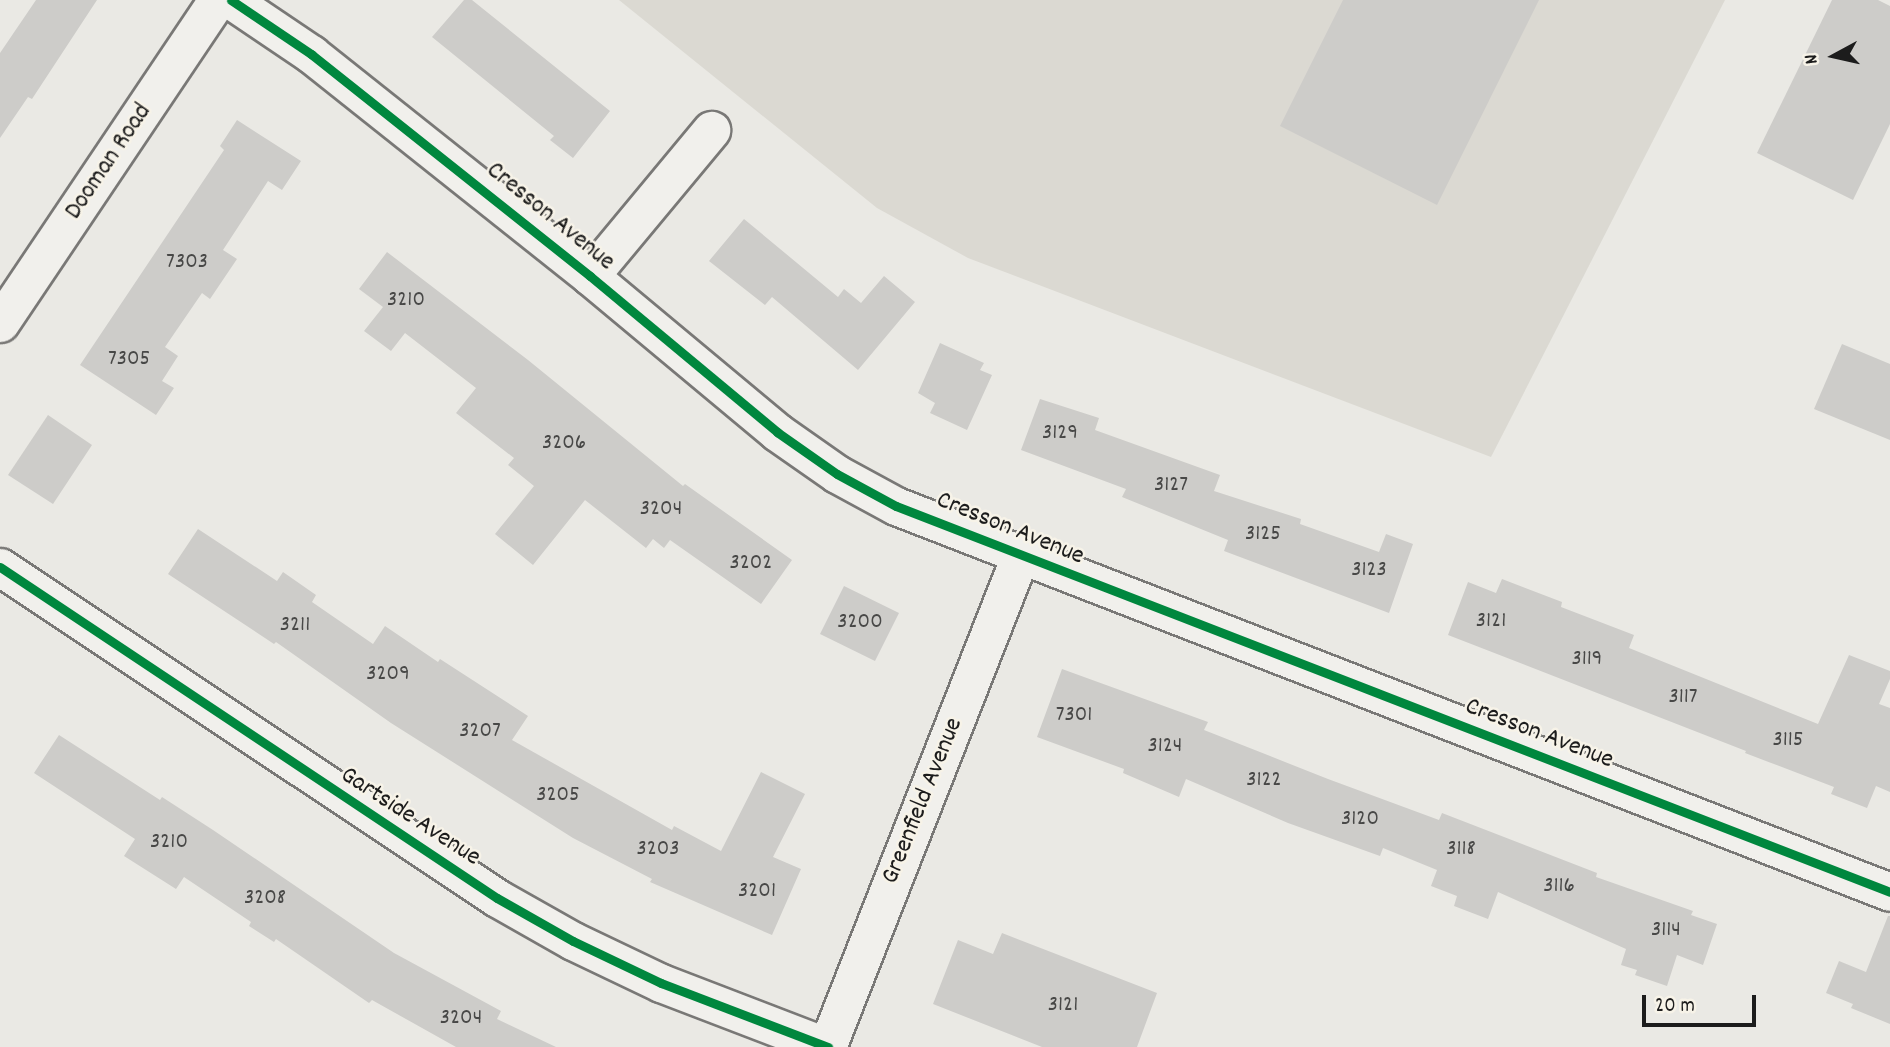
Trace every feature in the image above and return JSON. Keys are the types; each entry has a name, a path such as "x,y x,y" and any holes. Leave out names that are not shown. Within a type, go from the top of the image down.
{"street":[{"name":"Dooman Road","path":"0,323 217,0"},
{"name":"Cresson Avenue","path":"231,0 311,54 590,276 778,432 837,474 897,506 1020,556 1890,892"},
{"path":"590,276 711,130"},
{"name":"Greenfield Avenue","path":"827,1047 1020,556"},
{"name":"Gartside Avenue","path":"0,567 497,898 573,941 662,983 827,1047"}],"shaded area":[{"path":"619,0 1725,0 1491,457 968,258 877,208"}],"building":[{"path":"36,0 97,0 32,99 28,97 0,138 0,53"},
{"path":"464,0 472,0 610,111 573,158 550,140 554,136 432,37"},
{"path":"1343,0 1539,0 1437,205 1280,126"},
{"path":"1832,0 1878,0 1890,6 1890,124 1853,200 1757,153"},
{"path":"237,120 301,161 282,190 268,181 223,250 237,259 210,299 202,293 165,347 178,356 162,381 174,388 156,415 80,365 224,150 220,146"},
{"path":"744,219 838,297 844,289 861,303 884,276 915,302 858,370 772,297 765,305 709,261"},
{"path":"387,252 528,360 683,486 685,484 792,560 761,604 670,540 664,548 653,539 646,548 585,500 533,565 495,534 534,486 508,465 514,458 456,413 476,388 405,333 391,351 364,331 383,307 359,289"},
{"path":"940,343 984,363 980,370 992,375 967,430 930,413 935,403 918,393"},
{"path":"1842,344 1890,364 1890,440 1814,409"},
{"path":"1040,399 1099,418 1095,430 1220,475 1214,491 1301,519 1300,524 1379,552 1386,534 1413,544 1389,613 1224,551 1228,540 1122,497 1126,489 1021,450"},
{"path":"48,415 92,445 53,504 8,475"},
{"path":"198,529 277,581 283,572 316,595 312,602 373,644 385,626 438,662 440,659 528,716 512,740 672,830 674,826 721,851 761,772 805,794 773,857 801,869 772,935 650,882 652,879 573,838 391,723 276,642 274,644 168,574"},
{"path":"1502,579 1562,602 1561,607 1634,635 1629,648 1818,724 1849,655 1890,671 1890,679 1879,704 1890,708 1890,792 1876,786 1867,808 1831,794 1834,787 1448,635 1468,582 1496,593"},
{"path":"844,586 899,613 875,661 820,634"},
{"path":"1062,669 1208,722 1204,730 1328,779 1439,820 1442,813 1597,873 1596,877 1693,911 1691,915 1717,924 1703,965 1677,955 1667,986 1635,975 1637,970 1621,965 1626,949 1498,892 1488,919 1454,906 1457,896 1431,886 1437,870 1383,848 1380,856 1288,823 1186,779 1179,797 1123,773 1124,769 1037,737"},
{"path":"59,735 160,800 162,797 213,830 394,953 501,1011 497,1019 556,1047 456,1047 372,1000 369,1003 276,939 274,942 249,926 251,922 184,877 176,889 124,856 135,839 34,773"},
{"path":"1888,916 1890,1024 1851,1008 1853,1004 1826,993 1839,961 1866,972"},
{"path":"1002,933 1157,993 1137,1047 1042,1047 933,1004 958,940 993,954"}],"cycle path":[{"path":"231,0 311,54 590,276 777,432 837,474 896,506 1890,892"},
{"path":"0,567 497,898 573,941 661,983 828,1047"}]}
